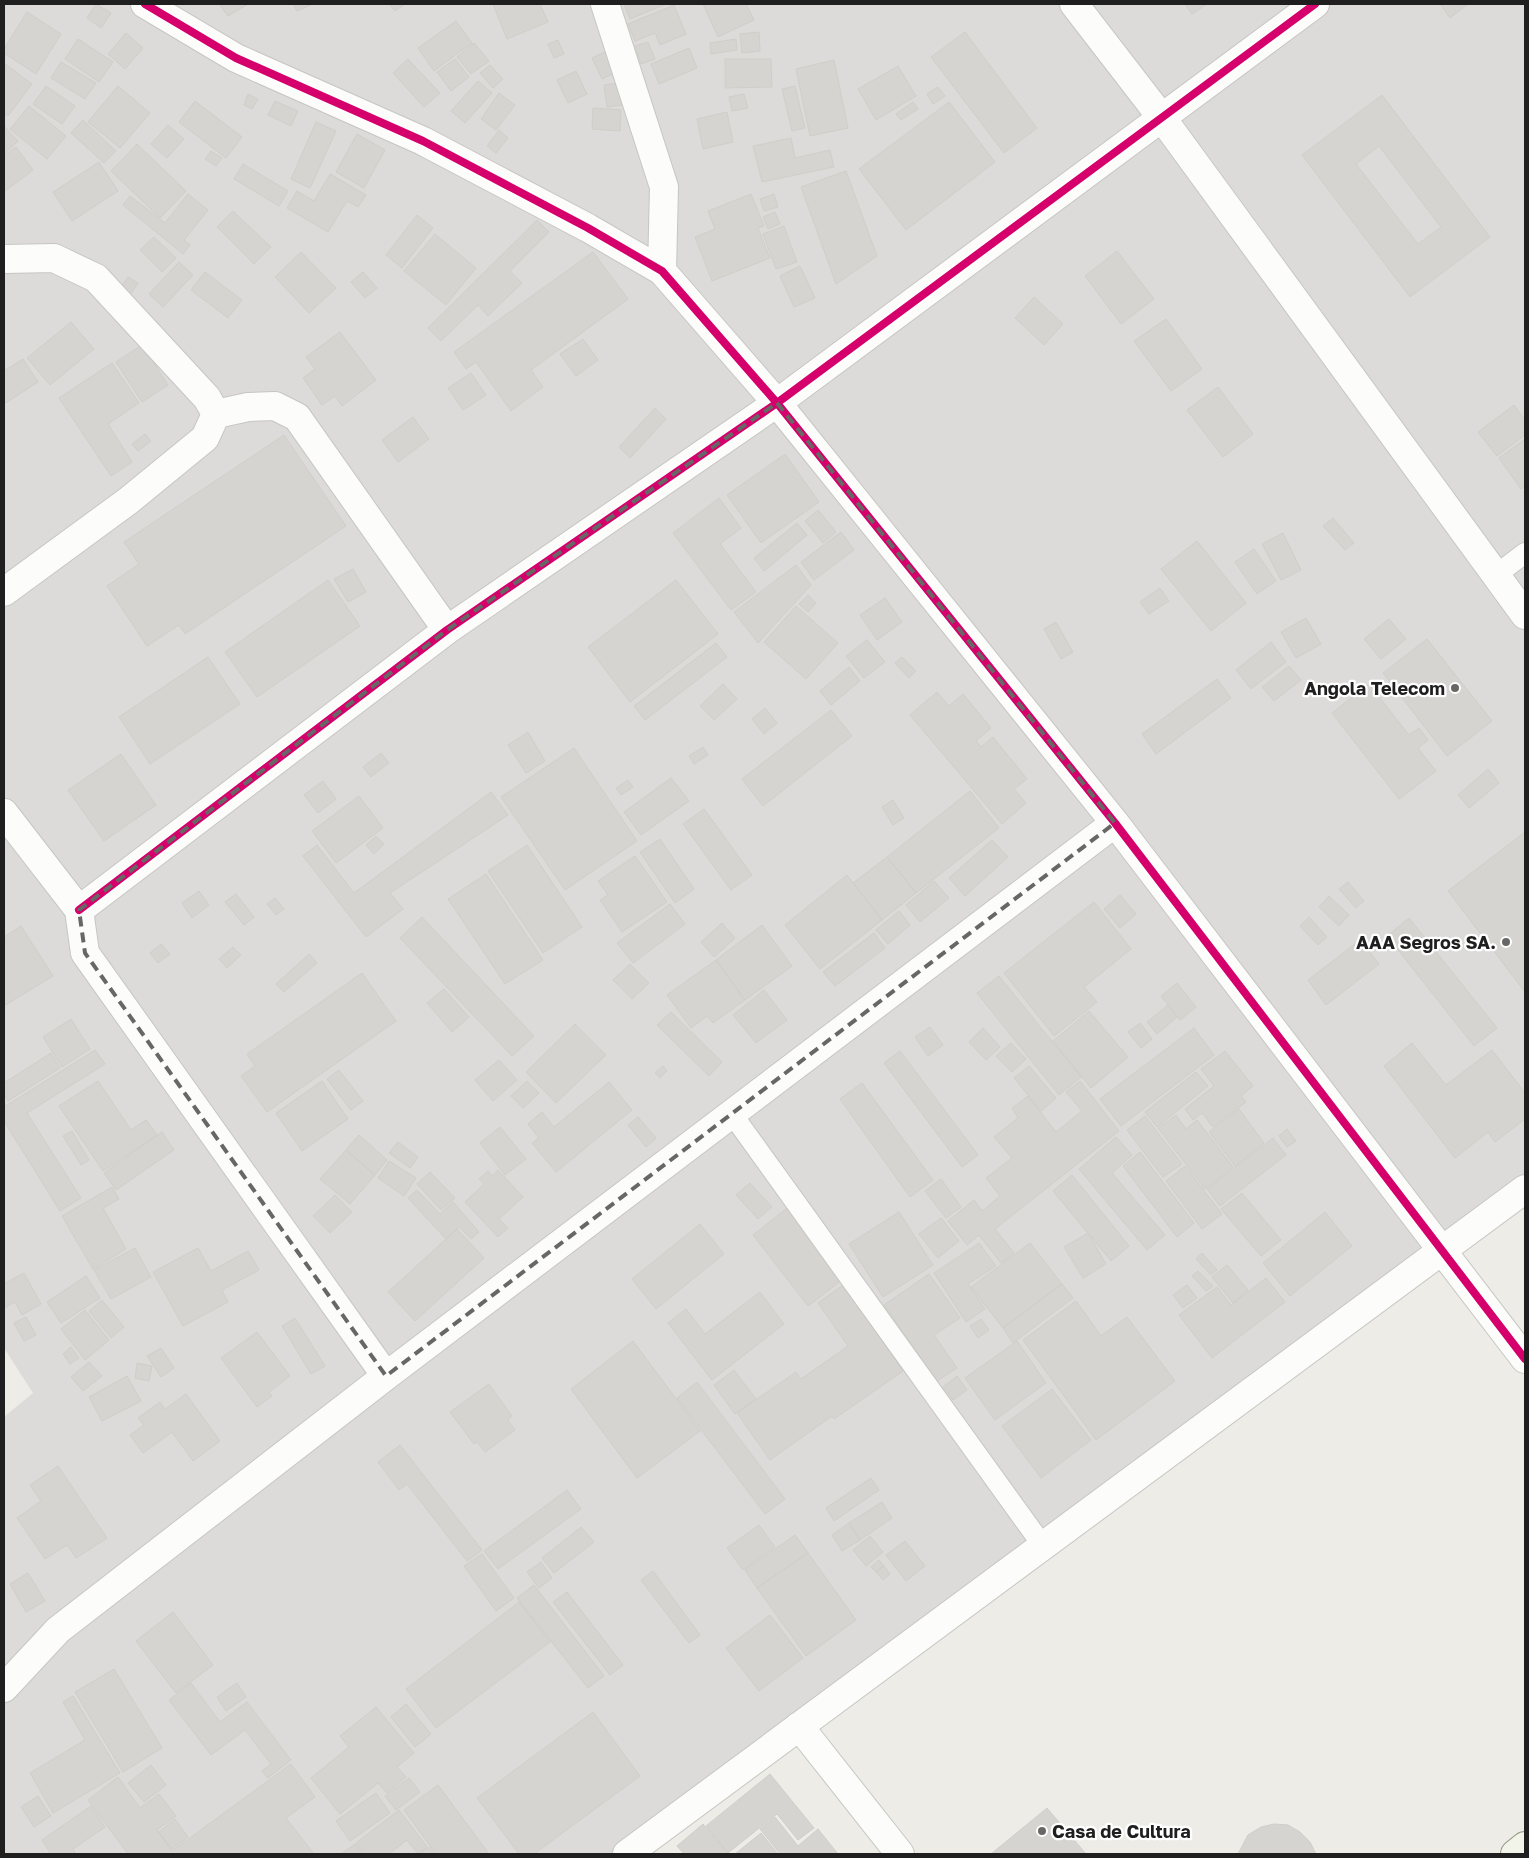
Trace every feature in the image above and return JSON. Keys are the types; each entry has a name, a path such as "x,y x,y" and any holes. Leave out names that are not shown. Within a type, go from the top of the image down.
{"main road":[{"path":"1515,1854 1525,1846"}],"street":[{"path":"145,4 236,58 423,141 588,228 662,271 777,402 1115,823 1525,1359"},
{"path":"605,4 664,187 662,271"},
{"path":"1074,4 1162,118 1525,615"},
{"path":"79,910 447,630 777,402 1315,4"},
{"path":"4,259 54,258 96,278 208,398 216,414"},
{"path":"216,414 248,407 275,406 297,417 447,630"},
{"path":"4,592 128,501 205,438 216,414"},
{"path":"4,813 79,910 85,953 386,1376"},
{"path":"4,1688 58,1630 386,1376 1115,823"},
{"path":"627,1854 1525,1189"},
{"path":"799,1726 900,1854"}],"lane":[{"path":"1496,574 1525,553"},
{"path":"732,1114 1043,1546"}],"highlighted area":[{"path":"777,403 1115,823 386,1376 85,953 79,910 447,630"}],"shaded area":[{"path":"4,4 1525,4 1525,1177 647,1854 4,1854 4,1417 33,1393 4,1348"}],"building":[{"path":"96,4 111,13 101,28 87,18"},
{"path":"219,4 248,4 228,16"},
{"path":"293,4 313,4 297,11"},
{"path":"389,4 405,4 395,11"},
{"path":"493,4 540,4 548,22 507,39"},
{"path":"624,4 666,4 630,19"},
{"path":"703,4 746,4 754,20 718,37"},
{"path":"1185,4 1207,4 1192,14"},
{"path":"1440,4 1468,4 1450,18"},
{"path":"674,5 686,34 660,45 655,33 635,41 628,24"},
{"path":"27,12 61,34 36,74 4,53 4,49"},
{"path":"456,21 472,43 434,71 418,48"},
{"path":"759,32 760,51 742,53 740,34"},
{"path":"965,32 1037,128 1004,153 931,57"},
{"path":"126,33 143,48 125,69 108,54"},
{"path":"78,39 113,62 99,82 65,59"},
{"path":"736,39 737,50 711,54 710,43"},
{"path":"558,40 564,54 554,58 548,44"},
{"path":"648,42 655,59 641,64 635,46"},
{"path":"474,43 489,61 471,74 457,57"},
{"path":"689,48 697,68 659,84 651,64"},
{"path":"607,51 617,72 602,79 592,58"},
{"path":"408,59 440,93 424,107 393,73"},
{"path":"455,59 469,77 451,91 437,72"},
{"path":"725,59 771,59 772,87 725,88"},
{"path":"834,60 848,128 810,136 796,69"},
{"path":"61,62 96,83 85,99 51,78"},
{"path":"4,63 32,84 8,116 4,113"},
{"path":"490,65 503,79 493,88 480,73"},
{"path":"898,66 916,96 876,120 858,89"},
{"path":"576,71 587,94 568,103 557,80"},
{"path":"478,81 492,93 465,123 451,111"},
{"path":"620,83 623,105 607,107 604,85"},
{"path":"46,86 75,106 62,124 33,104"},
{"path":"118,86 150,113 120,148 88,122"},
{"path":"795,86 805,128 792,131 782,89"},
{"path":"938,87 945,96 933,104 927,94"},
{"path":"499,93 515,105 496,130 481,119"},
{"path":"248,94 258,99 252,109 244,105"},
{"path":"744,94 748,108 732,111 729,97"},
{"path":"1382,95 1490,237 1410,297 1302,155","holes":["1379,146 1441,227 1418,244 1356,164"]},
{"path":"195,101 242,137 226,158 179,122"},
{"path":"275,101 298,111 291,126 268,115"},
{"path":"913,102 918,109 901,120 896,114"},
{"path":"949,102 995,162 906,230 859,169"},
{"path":"29,106 66,136 47,159 10,129"},
{"path":"593,108 621,110 620,131 592,129"},
{"path":"727,112 733,142 703,149 697,119"},
{"path":"83,120 116,151 104,163 71,133"},
{"path":"316,122 336,131 310,188 291,179"},
{"path":"168,125 184,139 167,158 151,144"},
{"path":"4,126 18,141 4,154"},
{"path":"499,130 508,138 496,153 487,146"},
{"path":"357,134 385,150 364,188 336,172"},
{"path":"791,138 795,158 830,150 834,167 762,182 753,146"},
{"path":"137,144 186,191 160,218 111,171"},
{"path":"16,147 33,170 4,192 4,156"},
{"path":"211,151 222,158 216,166 205,159"},
{"path":"99,162 118,191 72,221 53,192"},
{"path":"243,164 288,191 279,206 234,179"},
{"path":"846,171 877,256 836,284 801,187"},
{"path":"330,174 366,195 358,207 347,201 328,232 287,208 297,191 314,201"},
{"path":"188,194 208,210 184,240 190,245 183,254 123,205 130,196 165,223"},
{"path":"751,194 764,226 758,228 770,258 712,281 695,237 715,229 708,211"},
{"path":"774,194 778,207 764,211 760,199"},
{"path":"233,211 271,247 254,264 217,227"},
{"path":"775,212 780,224 768,229 763,217"},
{"path":"417,215 433,228 402,268 386,255"},
{"path":"537,220 549,232 510,271 522,283 488,316 478,305 441,341 428,328"},
{"path":"784,226 797,262 776,269 763,234"},
{"path":"435,234 476,268 446,305 404,271"},
{"path":"154,237 176,258 162,272 140,250"},
{"path":"1117,251 1154,299 1121,324 1085,276"},
{"path":"301,252 336,288 309,313 275,277"},
{"path":"593,252 628,299 531,370 543,387 511,411 476,362 466,369 454,352"},
{"path":"179,262 193,275 163,307 149,294"},
{"path":"800,266 815,298 794,307 780,276"},
{"path":"205,272 242,300 228,318 191,290"},
{"path":"363,272 377,288 365,298 351,282"},
{"path":"128,277 138,283 130,295 120,288"},
{"path":"1034,297 1063,324 1044,345 1015,318"},
{"path":"1166,319 1202,369 1171,391 1134,341"},
{"path":"71,322 94,349 50,385 27,358"},
{"path":"340,332 376,380 342,406 335,396 322,405 303,378 315,369 306,357"},
{"path":"583,339 598,360 576,376 560,354"},
{"path":"142,345 168,385 142,402 116,362"},
{"path":"23,359 38,382 4,404 4,371"},
{"path":"112,363 139,403 108,424 132,462 111,476 59,398"},
{"path":"471,373 486,395 463,410 448,388"},
{"path":"1218,387 1253,434 1223,457 1187,410"},
{"path":"1514,405 1525,420 1525,435 1497,456 1478,432"},
{"path":"655,408 666,419 630,458 619,447"},
{"path":"413,417 429,439 398,462 382,440"},
{"path":"145,434 151,441 138,451 132,444"},
{"path":"284,435 346,526 185,634 179,625 147,646 107,586 139,564 124,542"},
{"path":"1525,439 1525,486 1521,489 1499,458"},
{"path":"785,454 819,502 761,543 727,495"},
{"path":"719,498 741,528 720,544 756,592 731,610 673,533"},
{"path":"818,510 836,532 823,543 805,521"},
{"path":"1333,518 1354,543 1345,550 1323,526"},
{"path":"797,523 807,535 764,571 754,558"},
{"path":"841,532 854,550 814,580 801,562"},
{"path":"1283,533 1301,570 1281,580 1262,544"},
{"path":"1197,541 1246,603 1211,631 1161,569"},
{"path":"1254,549 1276,581 1257,594 1235,562"},
{"path":"796,565 811,585 758,643 734,612"},
{"path":"353,569 366,592 348,602 334,579"},
{"path":"328,580 360,626 257,697 225,652"},
{"path":"676,580 718,634 630,702 588,647"},
{"path":"1160,588 1169,601 1149,614 1140,602"},
{"path":"808,595 816,603 808,612 799,604"},
{"path":"885,598 902,622 877,640 860,615"},
{"path":"796,606 838,643 806,679 764,642"},
{"path":"1306,618 1321,644 1296,658 1281,632"},
{"path":"1389,619 1406,639 1381,659 1364,639"},
{"path":"1056,622 1073,652 1061,659 1044,629"},
{"path":"1427,639 1492,721 1447,756 1383,673"},
{"path":"867,640 885,662 864,678 846,656"},
{"path":"1271,642 1286,662 1251,689 1236,670"},
{"path":"716,643 727,657 645,720 634,706"},
{"path":"208,657 240,704 150,764 119,717"},
{"path":"902,657 916,671 909,678 895,663"},
{"path":"1289,666 1301,680 1274,701 1262,687"},
{"path":"849,667 860,681 831,705 820,691"},
{"path":"1217,679 1231,698 1156,754 1142,734"},
{"path":"723,684 737,699 714,720 700,706"},
{"path":"1369,684 1409,735 1419,728 1428,740 1418,748 1436,771 1399,799 1332,713"},
{"path":"937,692 949,706 963,694 991,728 976,741 981,747 993,737 1027,779 1014,789 1026,803 1002,824 910,715"},
{"path":"765,708 777,723 764,734 752,719"},
{"path":"831,710 852,736 763,806 742,779"},
{"path":"528,732 545,761 526,773 508,745"},
{"path":"703,747 708,755 694,764 689,756"},
{"path":"574,748 637,841 565,890 501,797"},
{"path":"381,753 389,763 371,777 363,767"},
{"path":"121,754 156,805 104,841 68,790"},
{"path":"1488,769 1499,783 1469,808 1458,795"},
{"path":"671,778 689,801 641,835 624,812"},
{"path":"628,780 633,787 621,795 616,788"},
{"path":"323,781 336,799 318,813 304,795"},
{"path":"970,791 999,828 916,893 887,857"},
{"path":"491,792 508,815 390,893 403,909 366,937 303,856 317,845 354,893"},
{"path":"359,796 383,828 336,863 312,831"},
{"path":"893,800 904,818 893,825 882,807"},
{"path":"704,809 752,875 731,890 683,824"},
{"name":"AAA Segros SA.","path":"1525,832 1525,992 1448,891"},
{"path":"376,836 384,844 374,854 366,845"},
{"path":"660,839 694,889 675,903 640,852"},
{"path":"992,840 1008,857 965,896 949,878"},
{"path":"527,845 582,927 543,953 488,871"},
{"path":"635,856 667,902 622,932 600,900 608,895 598,881"},
{"path":"887,857 916,893 882,920 853,883"},
{"path":"486,874 543,960 505,984 448,899"},
{"path":"847,875 882,920 820,969 785,925"},
{"path":"934,881 949,898 920,922 906,905"},
{"path":"1348,882 1364,901 1356,908 1339,889"},
{"path":"199,891 209,905 192,918 182,903"},
{"path":"236,894 254,917 244,925 225,902"},
{"path":"1120,895 1136,914 1120,928 1104,909"},
{"path":"1329,896 1349,915 1339,926 1319,907"},
{"path":"275,898 284,909 276,915 267,904"},
{"path":"1094,902 1131,949 1084,987 1097,1002 1054,1036 1004,973"},
{"path":"670,904 685,924 633,963 617,943"},
{"path":"899,911 910,925 888,944 876,930"},
{"path":"422,917 534,1036 512,1056 400,938"},
{"path":"1309,917 1327,937 1318,945 1300,926"},
{"path":"1409,918 1497,1028 1474,1046 1387,936"},
{"path":"722,923 735,938 714,957 701,942"},
{"path":"762,925 792,966 745,1000 716,960"},
{"path":"21,926 53,976 4,1006 4,937"},
{"path":"874,933 885,948 835,986 823,972"},
{"path":"1360,940 1379,964 1326,1005 1308,980"},
{"path":"161,944 170,954 158,963 150,953"},
{"path":"233,947 241,955 227,968 219,959"},
{"path":"309,954 317,963 284,992 276,984"},
{"path":"716,960 745,1000 713,1023 707,1016 691,1028 667,995"},
{"path":"630,964 649,983 632,999 613,980"},
{"path":"362,973 396,1021 267,1112 241,1076 255,1066 247,1054"},
{"path":"999,976 1081,1077 1059,1095 977,993"},
{"path":"1177,983 1196,1007 1180,1020 1161,996"},
{"path":"444,989 469,1017 452,1032 427,1003"},
{"path":"764,990 787,1020 756,1043 733,1015"},
{"path":"1168,1005 1177,1017 1157,1034 1147,1022"},
{"path":"1089,1011 1128,1057 1091,1088 1053,1041"},
{"path":"671,1012 722,1062 709,1076 657,1025"},
{"path":"71,1019 90,1049 62,1067 43,1037"},
{"path":"1140,1023 1152,1039 1141,1048 1128,1032"},
{"path":"575,1024 606,1055 556,1103 526,1072"},
{"path":"930,1027 943,1045 928,1056 915,1037"},
{"path":"983,1028 1000,1047 986,1060 969,1042"},
{"path":"1194,1028 1214,1055 1121,1126 1100,1099"},
{"path":"1011,1043 1026,1059 1012,1072 996,1056"},
{"path":"1412,1043 1446,1085 1492,1050 1525,1093 1525,1119 1495,1142 1488,1132 1455,1158 1384,1066"},
{"path":"95,1050 105,1064 27,1113 81,1198 60,1211 4,1121 4,1107"},
{"path":"900,1051 978,1155 962,1167 884,1063"},
{"path":"1225,1051 1253,1086 1241,1096 1246,1102 1213,1127 1202,1113 1193,1120 1185,1109 1214,1086 1201,1069"},
{"path":"51,1053 60,1068 8,1101 4,1094 4,1083"},
{"path":"499,1060 517,1080 493,1101 475,1080"},
{"path":"663,1066 667,1071 660,1078 655,1073"},
{"path":"1029,1066 1056,1098 1041,1111 1014,1078"},
{"path":"339,1070 363,1101 351,1110 327,1079"},
{"path":"1196,1072 1208,1086 1157,1127 1145,1112"},
{"path":"98,1081 131,1130 146,1120 157,1135 103,1171 59,1106"},
{"path":"322,1081 348,1119 302,1151 276,1113"},
{"path":"527,1081 539,1093 523,1108 511,1096"},
{"path":"1080,1081 1119,1131 995,1229 1014,1253 1001,1263 979,1235 967,1245 948,1221 974,1200 982,1211 1000,1196 986,1178 1012,1158 994,1137 1018,1118 1012,1108 1028,1096 1056,1132 1082,1111 1066,1092"},
{"path":"609,1082 632,1110 556,1172 532,1143 539,1138 528,1124 542,1112 554,1127"},
{"path":"862,1083 933,1180 910,1197 840,1099"},
{"path":"1239,1109 1264,1143 1235,1166 1209,1132"},
{"path":"1176,1115 1186,1129 1197,1120 1233,1167 1205,1189 1158,1128"},
{"path":"1145,1116 1182,1164 1163,1177 1127,1130"},
{"path":"638,1117 656,1138 646,1147 628,1125"},
{"path":"500,1127 526,1159 505,1175 480,1143"},
{"path":"1287,1129 1296,1141 1287,1147 1279,1136"},
{"path":"72,1131 89,1160 81,1165 63,1136"},
{"path":"162,1132 174,1150 116,1190 104,1173"},
{"path":"359,1135 387,1160 375,1175 346,1150"},
{"path":"1116,1137 1132,1155 1112,1173 1165,1235 1147,1250 1079,1169"},
{"path":"1273,1138 1286,1155 1220,1206 1207,1189"},
{"path":"398,1142 418,1157 410,1168 389,1153"},
{"path":"346,1150 375,1175 350,1204 320,1179"},
{"path":"1140,1152 1194,1223 1177,1237 1123,1166"},
{"path":"389,1161 416,1178 404,1196 378,1178"},
{"path":"1185,1166 1222,1214 1202,1229 1166,1181"},
{"path":"498,1170 523,1197 499,1219 508,1228 498,1237 465,1202 484,1184 479,1179 488,1171 492,1176"},
{"path":"430,1172 455,1198 441,1210 417,1184"},
{"path":"1072,1175 1129,1246 1111,1261 1053,1191"},
{"path":"941,1179 961,1207 946,1218 925,1191"},
{"path":"750,1183 772,1207 758,1219 736,1195"},
{"path":"112,1187 119,1199 103,1208 126,1249 93,1269 62,1216"},
{"path":"417,1190 440,1214 453,1202 479,1232 471,1239 459,1227 446,1239 408,1198"},
{"path":"1242,1193 1281,1240 1261,1256 1221,1209"},
{"path":"335,1195 352,1212 330,1233 313,1216"},
{"path":"787,1208 842,1280 808,1306 753,1235"},
{"path":"899,1212 933,1265 883,1297 849,1244"},
{"path":"1325,1212 1352,1246 1290,1296 1263,1263"},
{"path":"941,1218 959,1241 938,1258 919,1234"},
{"path":"700,1224 724,1254 656,1309 632,1279"},
{"path":"457,1229 484,1258 415,1321 388,1292"},
{"path":"1088,1233 1106,1264 1083,1278 1064,1247"},
{"path":"979,1243 996,1266 968,1284 985,1309 966,1322 934,1273"},
{"path":"1030,1243 1062,1284 1003,1328 971,1287"},
{"path":"135,1248 151,1277 111,1299 94,1270"},
{"path":"198,1248 211,1271 248,1251 259,1270 222,1290 228,1302 183,1326 153,1272"},
{"path":"1202,1253 1217,1270 1211,1275 1196,1259"},
{"path":"1227,1265 1248,1290 1233,1303 1212,1277"},
{"path":"1198,1271 1213,1286 1206,1291 1192,1276"},
{"path":"24,1273 41,1304 22,1315 15,1302 4,1308 4,1284"},
{"path":"929,1274 960,1318 934,1335 957,1368 937,1381 884,1305"},
{"path":"86,1276 100,1298 61,1323 47,1302"},
{"path":"1266,1278 1285,1302 1212,1358 1179,1315 1217,1287 1231,1305"},
{"path":"1062,1284 1073,1298 1013,1343 1003,1328"},
{"path":"843,1285 903,1371 834,1419 832,1416 770,1460 737,1413 796,1372 801,1379 848,1346 818,1303"},
{"path":"1187,1285 1197,1298 1183,1308 1173,1295"},
{"path":"760,1292 784,1324 712,1380 668,1323 686,1309 705,1334"},
{"path":"102,1300 124,1327 111,1338 89,1311"},
{"path":"1076,1301 1101,1336 1127,1317 1175,1381 1096,1440 1023,1340"},
{"path":"85,1310 109,1340 85,1360 61,1329"},
{"path":"26,1317 36,1335 24,1341 14,1323"},
{"path":"295,1318 325,1366 311,1374 282,1326"},
{"path":"981,1319 989,1330 978,1338 970,1326"},
{"path":"257,1332 290,1376 269,1392 272,1396 257,1407 221,1358"},
{"path":"633,1341 700,1431 637,1478 571,1389"},
{"path":"1017,1341 1046,1383 995,1420 965,1378"},
{"path":"71,1347 79,1358 70,1364 63,1354"},
{"path":"161,1348 174,1368 161,1377 147,1356"},
{"path":"89,1362 102,1376 83,1391 71,1377"},
{"path":"137,1363 152,1366 149,1381 135,1378"},
{"path":"734,1370 756,1399 735,1414 714,1385"},
{"path":"127,1376 141,1401 102,1421 89,1397"},
{"path":"957,1376 967,1390 953,1400 943,1387"},
{"path":"697,1382 785,1499 765,1514 677,1398"},
{"path":"489,1384 512,1416 508,1420 515,1430 485,1452 477,1442 474,1444 450,1412"},
{"path":"1052,1389 1091,1440 1041,1478 1002,1426"},
{"path":"186,1394 220,1441 193,1461 172,1432 143,1453 130,1435 144,1425 138,1418 160,1402 165,1409"},
{"path":"400,1445 482,1550 467,1561 407,1484 399,1490 378,1462"},
{"path":"58,1466 107,1538 76,1558 67,1545 45,1559 17,1518 41,1501 30,1485"},
{"path":"871,1478 879,1490 834,1521 826,1508"},
{"path":"567,1490 581,1509 498,1569 484,1551"},
{"path":"882,1502 892,1518 860,1540 849,1523"},
{"path":"849,1523 860,1540 842,1551 832,1535"},
{"path":"759,1525 775,1547 743,1570 727,1548"},
{"path":"581,1527 594,1542 554,1573 542,1558"},
{"path":"795,1535 808,1553 757,1588 745,1570"},
{"path":"870,1536 883,1552 866,1566 853,1550"},
{"path":"905,1541 925,1566 906,1581 886,1555"},
{"path":"808,1553 856,1620 806,1656 757,1588"},
{"path":"482,1554 514,1598 496,1611 464,1566"},
{"path":"879,1560 884,1566 876,1572 871,1567"},
{"path":"541,1562 552,1578 539,1588 527,1572"},
{"path":"884,1566 890,1574 883,1580 876,1572"},
{"path":"653,1571 700,1635 689,1643 641,1580"},
{"path":"28,1573 45,1601 26,1612 10,1584"},
{"path":"534,1585 604,1676 588,1688 517,1598"},
{"path":"567,1592 623,1665 610,1675 553,1602"},
{"path":"519,1602 550,1642 436,1728 406,1689"},
{"path":"173,1612 213,1665 176,1693 136,1641"},
{"path":"770,1615 803,1658 759,1691 726,1648"},
{"path":"114,1669 162,1748 123,1772 75,1692"},
{"path":"191,1683 220,1722 247,1702 291,1760 268,1778 262,1771 271,1764 245,1730 211,1755 169,1700"},
{"path":"237,1683 246,1697 226,1711 217,1697"},
{"path":"73,1696 120,1773 53,1813 30,1773 85,1740 63,1702"},
{"path":"406,1704 431,1734 415,1747 391,1717"},
{"path":"376,1707 414,1753 397,1767 406,1777 387,1793 378,1783 340,1814 311,1778 349,1747 340,1736"},
{"path":"593,1712 640,1776 534,1854 519,1854 477,1798"},
{"path":"291,1764 315,1797 286,1818 314,1854 128,1854 88,1800 118,1777 140,1808 159,1794 176,1816 157,1830 172,1851"},
{"path":"151,1765 166,1785 144,1802 128,1783"},
{"path":"770,1774 814,1828 798,1840 777,1814 728,1853 706,1826"},
{"path":"409,1778 420,1792 396,1810 385,1796"},
{"path":"438,1785 489,1854 436,1854 404,1810"},
{"path":"376,1793 390,1813 350,1841 336,1821"},
{"path":"38,1796 51,1816 34,1827 21,1807"},
{"path":"91,1806 105,1827 73,1849 76,1854 51,1854 42,1840"},
{"name":"Casa de Cultura","path":"1047,1808 1086,1854 991,1854"},
{"path":"399,1810 427,1847 418,1854 407,1840 389,1854 364,1854 356,1843"},
{"path":"775,1817 798,1846 818,1829 838,1854 780,1854 760,1829"},
{"path":"175,1819 188,1837 172,1849 159,1832"},
{"path":"703,1824 728,1854 684,1854 677,1846"},
{"name":"Casa de Cultura","path":"1274,1824 1288,1825 1300,1832 1310,1842 1316,1854 1238,1854 1248,1835 1261,1827"},
{"path":"761,1833 778,1854 735,1854"},
{"path":"355,1844 362,1854 341,1854"},
{"path":"429,1847 434,1854 419,1854"}],"cycle path":[{"path":"145,4 236,58 423,141 588,228 662,271 777,403 1115,823 1525,1359"},
{"path":"79,910 447,630 777,403 1315,4"}],"place":[{"name":"Angola Telecom","path":"1455,688"},
{"name":"AAA Segros SA.","path":"1506,942"},
{"name":"Casa de Cultura","path":"1042,1831"}]}
